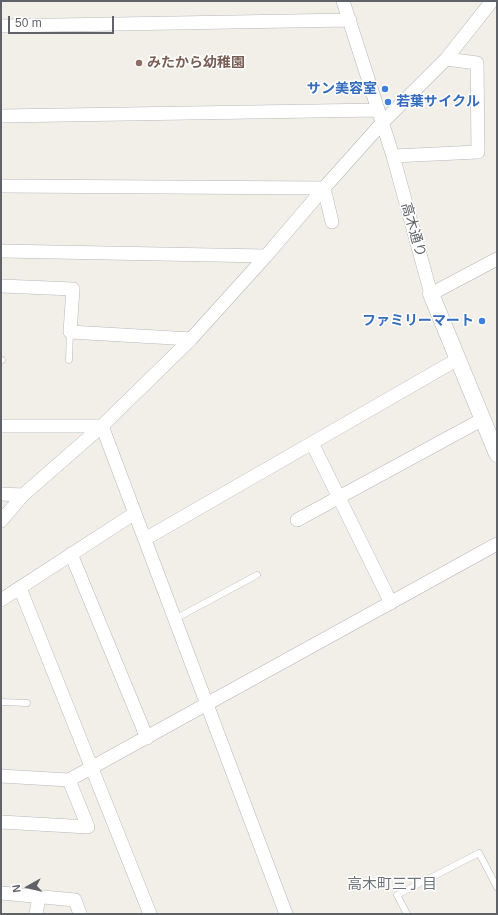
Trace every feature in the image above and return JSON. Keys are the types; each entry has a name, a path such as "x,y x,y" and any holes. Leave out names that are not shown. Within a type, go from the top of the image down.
{"street":[{"name":"高木通り","path":"343,1 393,156 431,294 497,454"},
{"path":"1,521 23,495 102,426 190,339 266,256 382,123 446,59 492,1"},
{"path":"1,26 350,20"},
{"path":"393,156 478,152 477,62 446,59"},
{"path":"1,116 378,110"},
{"path":"1,186 324,188"},
{"path":"324,188 332,222"},
{"path":"1,251 266,256"},
{"path":"431,294 497,259"},
{"path":"1,286 73,289 70,332 190,339"},
{"path":"145,539 458,359"},
{"path":"298,520 483,419"},
{"path":"1,426 102,426"},
{"path":"102,426 286,914"},
{"path":"312,443 391,603"},
{"path":"1,494 23,495"},
{"path":"1,600 135,513"},
{"path":"1,776 69,780 497,544"},
{"path":"71,554 147,738"},
{"path":"20,588 150,914"},
{"path":"1,822 88,827 69,780"},
{"path":"1,892 75,900 80,914"},
{"path":"36,914 39,897"}],"lane":[{"path":"69,360 70,332"},
{"path":"175,619 257,575"},
{"path":"1,702 27,703"},
{"path":"407,914 397,895 479,853 497,886"}],"place":[{"name":"みたから幼稚園","path":"139,63"},
{"name":"サン美容室","path":"385,89"},
{"name":"若葉サイクル","path":"388,102"},
{"name":"ファミリーマート","path":"482,321"}],"district":[{"name":"高木町三丁目","path":"392,885"}]}
